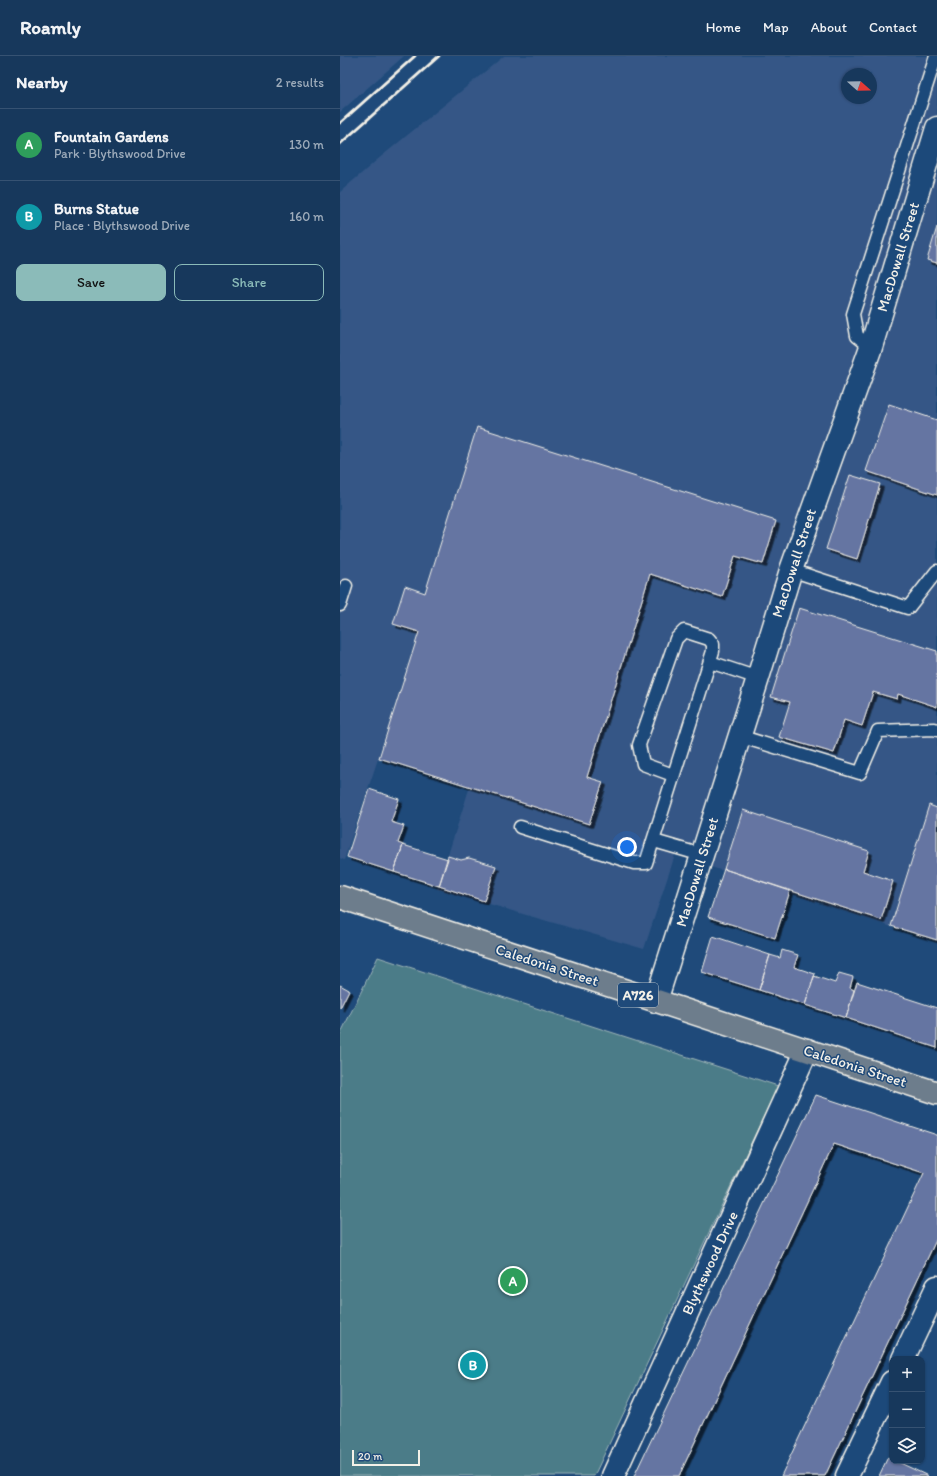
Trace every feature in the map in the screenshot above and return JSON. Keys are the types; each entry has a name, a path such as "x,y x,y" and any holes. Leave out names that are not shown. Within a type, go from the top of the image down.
{"main road":[{"name":"Caledonia Street","path":"340,897 937,1093"}],"street":[{"name":"MacDowall Street","path":"656,1001 758,678 790,570 871,347 937,128"},
{"name":"Blythswood Drive","path":"613,1476 807,1050"},
{"path":"904,1356 937,1287"},
{"path":"847,1476 889,1388"}],"lane":[{"path":"871,347 857,336 852,314 936,56"},
{"path":"790,570 908,608 937,571"},
{"path":"340,605 346,586"},
{"path":"520,827 634,863 646,863 713,651 713,644 709,639 684,631 676,639 639,746 643,764 673,775"},
{"path":"710,662 758,678"},
{"path":"739,736 860,773 878,732 937,730"},
{"path":"654,841 702,855"}],"shaded area":[{"path":"340,56 404,56 340,112"},
{"path":"504,56 937,56 937,942 675,855 644,949 437,889 470,786 378,759 344,860 340,858 340,192"}],"green space":[{"path":"378,957 778,1086 594,1476 340,1476 340,1035"}],"building":[{"path":"937,227 937,263 927,260"},
{"path":"889,404 937,420 937,495 866,471"},
{"path":"477,427 776,521 763,564 735,556 722,597 650,574 587,777 603,782 589,824 379,758 419,632 393,624 405,586 425,593"},
{"path":"850,475 880,484 857,559 826,549"},
{"path":"799,608 937,651 937,707 898,694 897,699 873,692 862,726 844,720 834,753 779,737 790,702 771,697"},
{"path":"369,789 399,799 391,822 404,826 398,843 403,845 394,872 347,857"},
{"path":"929,805 937,808 937,940 891,926"},
{"path":"743,810 869,851 863,871 893,881 881,920 724,869"},
{"path":"403,845 448,859 439,886 394,872"},
{"path":"448,856 461,860 469,858 496,866 484,901 439,886"},
{"path":"724,869 790,891 775,938 708,917"},
{"path":"713,936 770,955 759,990 702,972"},
{"path":"782,950 798,955 794,967 815,974 805,1005 759,990 770,955 780,958"},
{"path":"839,973 853,977 850,988 854,990 846,1018 805,1005 814,976 835,983"},
{"path":"857,982 937,1008 937,1048 846,1018"},
{"path":"340,985 349,990 340,1008"},
{"path":"816,1095 937,1135 937,1238 825,1476 781,1476 924,1173 834,1144 679,1476 634,1476"},
{"path":"888,1457 889,1464 902,1464 928,1476 879,1476"}],"railway":[{"path":"340,123 415,56"},
{"path":"340,144 439,56"}],"place":[{"name":"Fountain Gardens","path":"513,1281"},
{"name":"Burns Statue","path":"473,1365"}]}
